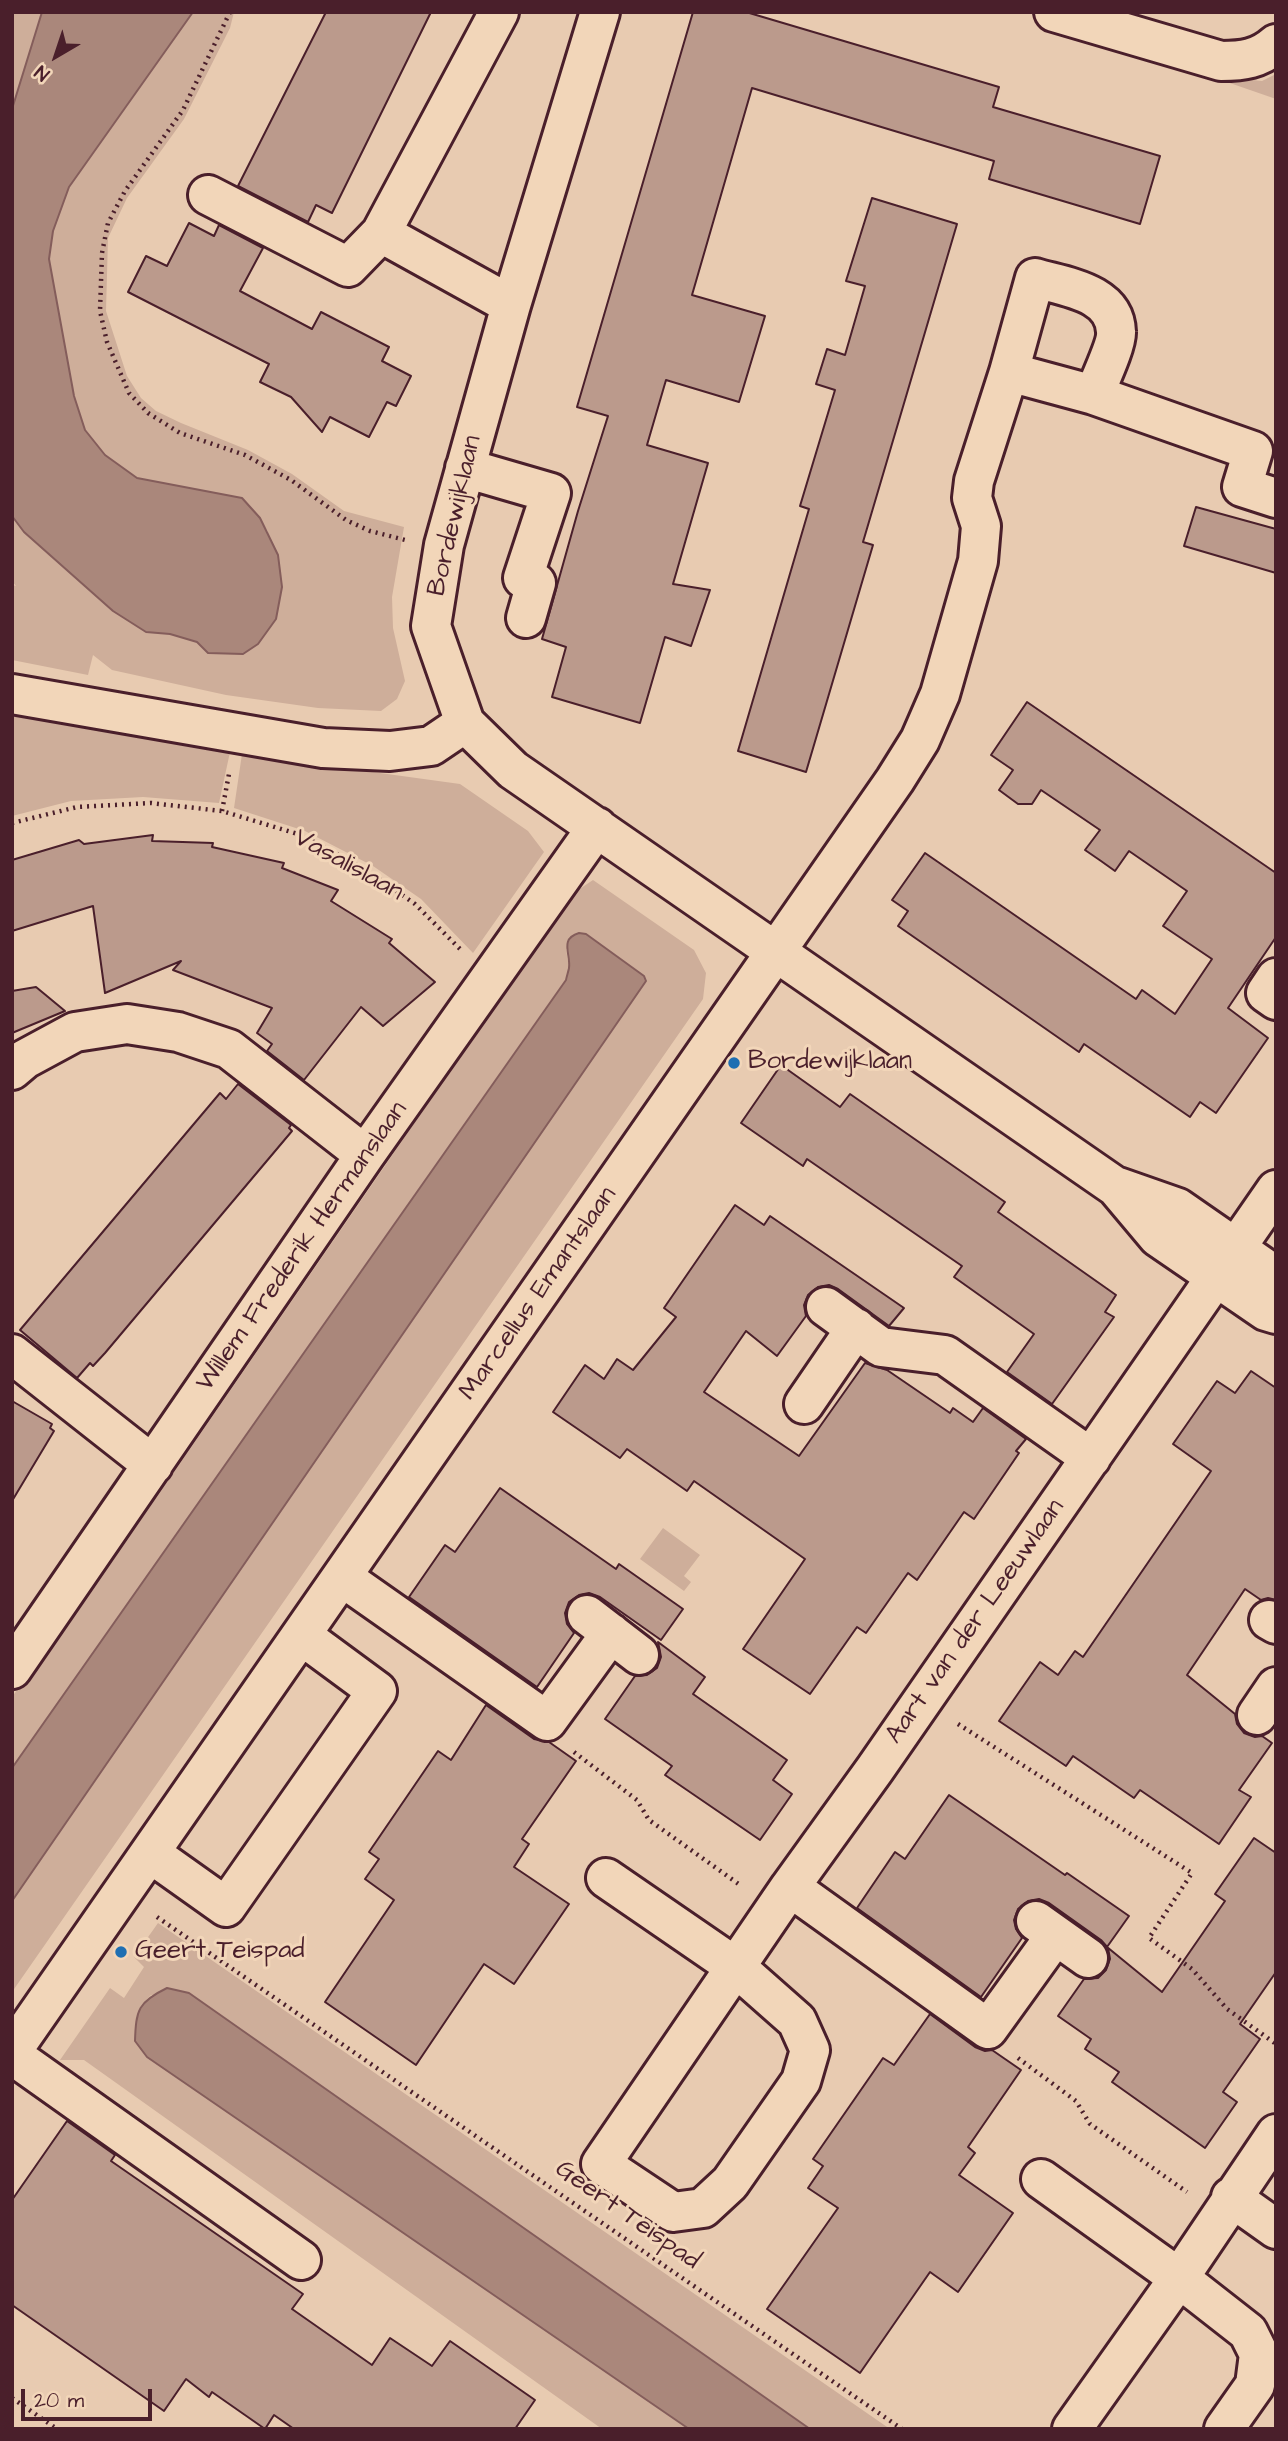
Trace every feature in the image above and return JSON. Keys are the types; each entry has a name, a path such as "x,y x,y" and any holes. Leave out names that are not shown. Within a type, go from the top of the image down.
{"street":[{"path":"208,195 348,267 381,233 499,12"},
{"name":"Bordewijklaan","path":"600,12 510,305 444,545 431,626 465,723 513,771 1116,1187 1158,1237 1226,1263 1276,1276"},
{"path":"1055,12 1221,61 1244,61 1266,53 1276,44"},
{"path":"381,233 510,305"},
{"name":"Marcellus Emantslaan","path":"12,2053 895,780 920,740 940,694 978,561 981,526 972,498 974,481 1009,372 1035,278 1096,296 1112,313 1116,334 1094,395"},
{"path":"1009,372 1094,395 1253,451 1242,487 1276,498"},
{"path":"465,468 551,493 523,578 536,583 526,618"},
{"path":"12,694 323,748 390,751 431,746 465,723"},
{"name":"Willem Frederik Hermanslaan","path":"12,1668 365,1154 597,827"},
{"path":"1276,978 1266,993 1276,1000"},
{"path":"12,1069 75,1032 127,1024 178,1032 229,1049 365,1154"},
{"name":"Aart van der Leeuwlaan","path":"737,1968 797,2021 810,2050 800,2081 730,2183 703,2208 673,2212 601,2164 1276,1190"},
{"name":"Bordewijklaan","path":"1226,1263 1266,1311 1276,1314"},
{"path":"804,1404 841,1318 881,1347 944,1355 1091,1458"},
{"path":"12,1354 153,1465"},
{"path":"342,1577 547,1721 612,1634"},
{"path":"150,1853 226,1907 377,1691 301,1635"},
{"path":"606,1878 737,1968"},
{"path":"783,1898 988,2029 1045,1928 1087,1958"},
{"path":"12,2053 301,2260"},
{"path":"1072,2429 1179,2278 1276,2134"},
{"path":"1041,2179 1179,2278 1248,2332 1259,2354 1255,2385 1224,2429"},
{"path":"1226,2206 1276,2229"}],"path":[{"path":"230,12 183,110 125,191 107,223 102,253 100,311 107,342 129,393 148,413 180,433 245,455 291,480 346,520 370,531 398,539 444,545"},
{"name":"Vasalislaan","path":"12,823 77,807 151,803 222,811 301,835 368,871 415,904 470,959 493,974"},
{"path":"922,1701 1192,1873 1149,1937 1192,1969 1227,2009 1276,2044"},
{"path":"547,1721 579,1757 637,1800 649,1821 783,1898"},
{"name":"Geert Teispad","path":"121,1893 902,2429"},
{"path":"988,2029 1025,2065 1076,2101 1090,2124 1226,2206"},
{"path":"12,2398 57,2429"}],"shaded area":[{"path":"12,12 42,12 12,109"},
{"path":"42,12 193,12 69,187 53,231 49,259 74,396 85,430 105,455 137,478 242,498 260,518 278,555 282,587 276,619 258,644 243,654 208,653 197,642 170,634 146,632 113,611 24,532 12,516 12,109"},
{"path":"193,12 234,12 230,28 184,119 127,198 108,238 106,311 127,376 141,398 156,411 248,450 292,474 344,511 404,527 392,597 393,628 405,681 397,699 381,711 318,708 226,695 112,670 93,655 88,675 12,660 12,585 16,586 12,581 12,516 24,532 113,611 146,632 170,634 197,642 208,653 243,654 268,532 260,518 242,498 137,478 105,455 85,430 74,396 49,259 53,231 69,187"},
{"path":"1276,74 1276,99 1224,81 1224,77 1262,81"},
{"path":"12,715 230,752 219,803 143,797 71,801 12,816"},
{"path":"242,754 460,784 528,831 544,852 473,953 421,899 373,866 305,831 234,808"},
{"path":"593,880 694,950 706,973 703,999 12,1992 12,1901 646,981 644,976 566,949 569,968 566,979 12,1768 12,1697 159,1494 572,894"},
{"path":"579,933 586,934 644,976 646,981 12,1901 12,1768 566,980 569,968 569,939"},
{"path":"663,1528 700,1555 684,1576 691,1582 684,1591 640,1559"},
{"path":"158,1923 890,2429 810,2429 189,1993 151,1995 139,2011 136,2024 147,2057 689,2429 602,2429 84,2060 60,2060 110,1988 124,1998 144,1967 134,1957"},
{"path":"167,1988 189,1993 810,2429 689,2429 147,2057 135,2041 138,2014 144,2003"}],"building":[{"path":"326,12 431,12 332,213 316,205 308,222 238,186"},
{"path":"693,12 746,12 999,87 993,107 1160,156 1140,224 989,179 994,161 752,88 692,295 765,316 739,402 666,380 647,445 708,463 673,584 710,590 691,646 665,637 640,723 552,697 566,647 542,639 608,416 577,407"},
{"path":"872,198 957,224 863,542 873,545 806,772 738,751 809,509 800,506 835,390 816,384 827,349 845,355 865,286 846,281"},
{"path":"189,223 214,236 219,225 263,248 240,291 312,329 321,312 389,347 382,361 411,376 396,406 387,402 369,437 330,417 322,432 291,397 260,382 269,364 128,292 146,256 167,266"},
{"path":"1196,507 1276,529 1276,573 1184,546"},
{"path":"1027,702 1276,873 1276,937 1228,1008 1268,1038 1216,1113 1200,1102 1190,1117 1084,1044 1079,1052 898,926 908,911 892,900 925,853 1136,999 1142,990 1175,1014 1212,959 1163,926 1187,891 1129,851 1115,871 1085,850 1100,830 1041,790 1032,804 1018,804 999,790 1013,770 991,755"},
{"path":"153,835 152,841 213,843 212,847 284,863 282,868 338,890 331,901 392,939 389,943 435,982 383,1026 361,1007 304,1080 267,1051 272,1044 257,1033 272,1008 173,970 181,961 105,993 93,906 12,931 12,860 79,840 84,844"},
{"path":"36,987 65,1011 12,1033 12,991"},
{"path":"781,1065 840,1107 850,1094 1005,1202 998,1212 1116,1295 1105,1312 1114,1317 1052,1404 1007,1372 1034,1334 954,1277 962,1266 807,1159 803,1166 741,1123"},
{"path":"238,1084 291,1125 289,1128 292,1131 105,1353 93,1366 90,1363 77,1378 20,1330 220,1093 226,1099"},
{"path":"735,1205 764,1225 770,1216 904,1308 889,1326 838,1289 829,1285 818,1287 808,1295 804,1305 806,1316 777,1356 746,1331 704,1392 799,1456 865,1363 887,1370 950,1413 953,1408 973,1422 983,1408 1026,1439 974,1519 964,1512 917,1580 908,1573 866,1633 857,1627 810,1694 743,1649 805,1559 694,1481 687,1491 627,1449 620,1458 553,1412 585,1365 604,1379 617,1359 633,1370 676,1317 664,1308"},
{"path":"1251,1371 1276,1388 1276,1600 1261,1600 1245,1589 1187,1675 1235,1714 1237,1724 1244,1733 1255,1737 1262,1736 1272,1743 1239,1790 1251,1797 1219,1844 1140,1790 1134,1798 1073,1756 1066,1766 999,1721 1040,1662 1058,1675 1075,1651 1083,1657 1211,1471 1173,1444 1217,1381 1235,1393"},
{"path":"12,1401 52,1424 50,1428 54,1431 12,1501"},
{"path":"500,1488 616,1569 619,1564 683,1609 661,1640 600,1597 589,1593 579,1595 569,1602 565,1613 567,1624 574,1633 537,1687 409,1597 445,1545 455,1552"},
{"path":"658,1642 705,1677 693,1694 787,1760 773,1780 792,1794 760,1840 665,1775 672,1766 605,1719 635,1676 647,1675 657,1668 661,1657"},
{"path":"486,1705 534,1739 549,1742 576,1761 522,1839 529,1844 514,1867 569,1904 514,1984 484,1964 416,2065 325,2002 394,1900 365,1879 379,1859 369,1852 438,1751 451,1760"},
{"path":"949,1795 1129,1916 1107,1947 1049,1903 1039,1899 1028,1901 1018,1909 1014,1920 1022,1938 981,1997 857,1908 895,1852 905,1859"},
{"path":"1254,1838 1276,1853 1276,1972 1240,2024 1260,2039 1223,2092 1237,2102 1205,2148 1112,2082 1119,2072 1085,2049 1091,2039 1058,2016 1084,1979 1098,1978 1106,1970 1110,1959 1107,1947 1162,1992 1225,1901 1215,1894"},
{"path":"930,2014 975,2047 985,2051 992,2050 1021,2070 968,2147 975,2153 959,2175 1013,2213 958,2292 930,2272 860,2373 767,2309 838,2208 808,2188 823,2166 813,2159 883,2058 894,2065"},
{"path":"67,2121 115,2155 111,2161 303,2294 292,2309 372,2365 390,2338 432,2366 450,2341 535,2400 515,2429 294,2429 274,2415 265,2429 212,2392 209,2397 186,2379 164,2411 12,2305 12,2200"}],"place":[{"name":"Bordewijklaan","path":"734,1063"},
{"name":"Geert Teispad","path":"121,1952"}]}
